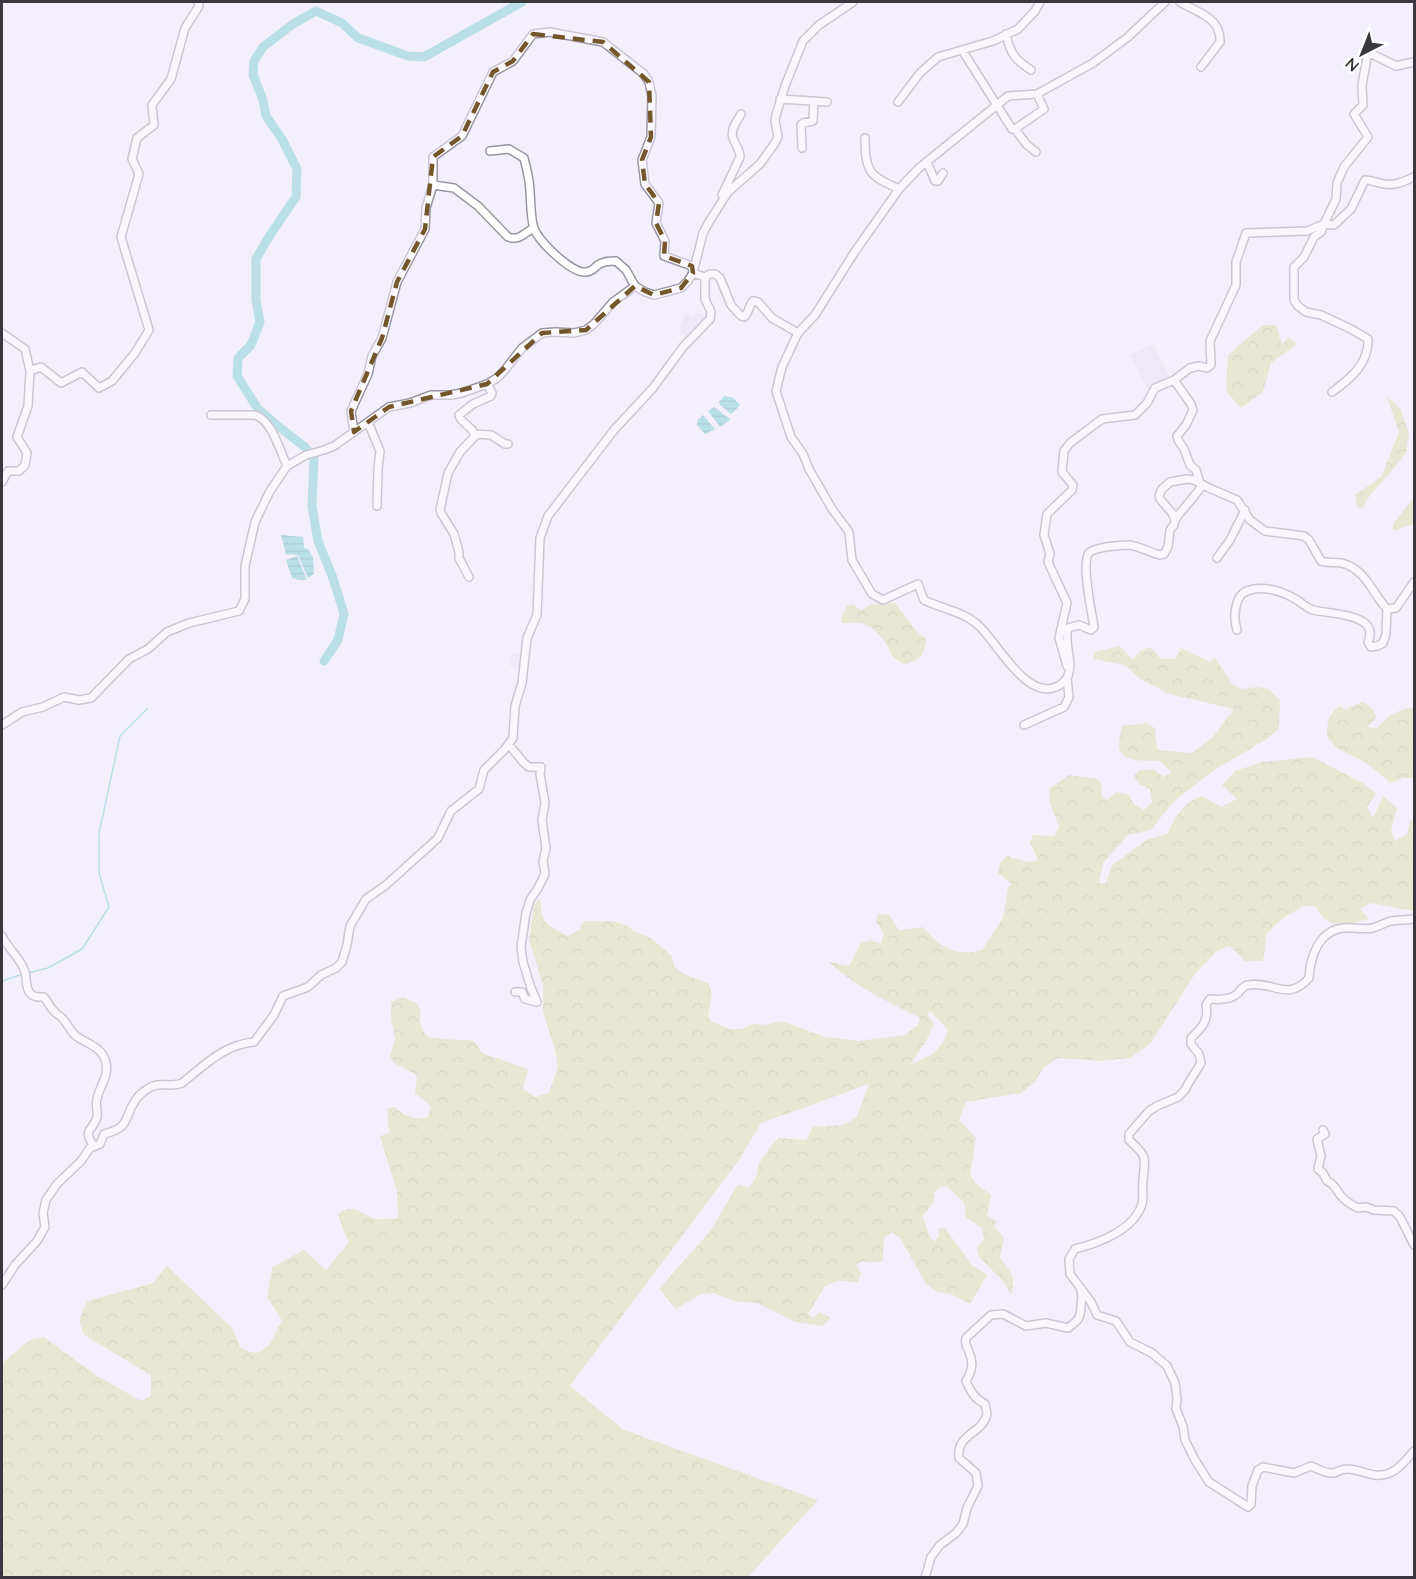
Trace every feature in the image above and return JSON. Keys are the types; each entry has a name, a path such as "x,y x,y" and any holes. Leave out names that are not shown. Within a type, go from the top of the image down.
{"street":[{"path":"30,371 41,367 61,383 82,372 99,388 112,381 135,353 149,330 121,237 139,174 132,159 137,138 154,125 152,105 171,79 185,28 198,2"},
{"path":"490,151 509,149 524,158 529,180 534,228 557,257 582,272 593,270 599,264 608,261 616,261 626,270 635,286 654,295 681,288 693,273 703,233 729,192 760,164 778,137 775,121 780,99 803,41 819,25 853,2"},
{"path":"898,102 914,80 934,59 993,40 1022,27 1040,2"},
{"path":"1165,2 1128,37 1094,63 1037,94 1008,96 908,179 854,253 815,315 798,333 782,367 776,391 791,437 803,454 832,509 849,532 852,560 872,594 883,600 918,584 924,600 938,607 960,613 977,623 1008,663 1031,684 1037,687 1053,688 1062,684 1068,675 1059,638 1067,603 1048,562 1050,554 1044,535 1047,514 1072,490 1073,485 1062,472 1064,451 1070,443 1102,419 1135,415 1147,403 1155,388 1174,380 1190,368 1199,366 1207,368 1211,364 1210,341 1236,285 1236,262 1246,233 1307,231 1324,224 1334,225 1351,209 1365,180 1381,184 1397,184 1414,177"},
{"path":"1180,2 1191,4 1217,24 1220,42 1201,67"},
{"path":"354,432 351,411 368,374 372,356 382,338 397,282 425,229 426,208 433,185 433,157 462,136 494,72 513,61 533,34 550,32 603,42 644,74 649,82 652,96 651,137 642,160 645,184 659,203 656,223 665,241 664,255 692,266 693,273"},
{"path":"1006,34 1009,48 1014,56 1031,70"},
{"path":"962,50 1011,129 1015,129 1027,145 1036,152"},
{"path":"1332,393 1351,378 1361,366 1369,346 1368,339 1321,315 1306,312 1298,306 1294,300 1294,267 1304,257 1314,237 1321,232 1336,199 1338,183 1344,167 1368,137 1354,114 1363,105 1362,85 1368,52 1396,66 1414,62"},
{"path":"1015,129 1044,109 1037,94"},
{"path":"780,99 827,102"},
{"path":"802,148 801,125 813,121 813,101"},
{"path":"715,214 740,157 732,131 741,114"},
{"path":"865,138 865,152 872,172 880,180 899,189"},
{"path":"927,162 935,181 938,181 944,173"},
{"path":"433,185 454,188 478,206 508,237 520,238 526,231 534,228"},
{"path":"693,273 705,277 715,274 720,278 731,305 741,316 746,315 753,301 758,302 772,318 798,333"},
{"path":"2,1285 15,1265 37,1241 45,1227 43,1213 46,1200 61,1179 76,1167 87,1151 100,1144 104,1134 124,1124 135,1101 155,1084 176,1086 220,1053 243,1043 254,1042 274,1015 283,996 308,987 326,972 336,968 342,962 350,926 366,899 386,885 438,838 451,811 479,789 484,770 513,738 515,706 522,683 527,638 537,615 540,538 548,516 614,430 653,388 683,347 710,319 711,312 705,299 705,277"},
{"path":"2,725 22,712 64,697 79,700 91,698 129,659 148,649 167,632 189,622 238,611 244,599 245,566 255,522 270,491 287,466 306,454 334,446 389,407 410,403 430,395 462,393 487,384 504,371 522,348 542,333 574,333 586,330 613,302 635,286"},
{"path":"2,333 25,349 30,371 28,406 17,437 27,453 25,465 19,471 8,471 2,482"},
{"path":"1024,725 1064,707 1069,697 1070,658 1066,634 1068,628 1079,625 1091,630 1094,627 1086,563 1089,553 1110,546 1131,545 1154,554 1164,554 1175,520 1201,487 1196,470 1190,465 1177,436 1186,425 1193,410 1174,380"},
{"path":"487,384 492,393 491,396 473,404 459,415 460,420 475,434 491,435 508,444"},
{"path":"212,415 260,416 270,429 287,466"},
{"path":"368,422 380,451 377,506"},
{"path":"469,577 460,561 454,534 440,510 448,473 458,455 475,434"},
{"path":"1175,520 1159,496 1162,489 1170,482 1187,478 1237,500 1250,520 1265,531 1304,536 1309,540 1321,561 1346,564 1366,579 1387,609 1386,634 1383,643 1371,647 1368,642 1370,633 1368,628 1355,617 1313,610 1284,594 1267,588 1255,589 1245,591 1239,596 1234,614 1237,630"},
{"path":"1217,558 1230,540 1245,510"},
{"path":"1387,609 1396,608 1414,582"},
{"path":"509,745 529,767 541,767 545,803 542,820 546,848 543,861 545,874 530,900 521,947 523,962 537,1002 525,999 522,992 515,992"},
{"path":"1414,919 1391,921 1371,928 1342,928 1329,933 1313,952 1309,978 1301,987 1288,990 1269,988 1262,984 1245,986 1235,995 1222,1000 1210,999 1206,1005 1208,1015 1204,1024 1191,1038 1191,1044 1198,1054 1200,1063 1185,1090 1178,1097 1149,1111 1129,1134 1129,1140 1143,1153 1145,1162 1143,1201 1139,1211 1132,1221 1113,1235 1094,1244 1075,1249 1069,1259 1070,1274 1091,1302 1097,1315 1116,1321 1130,1342 1152,1353 1167,1366 1175,1383 1176,1409 1183,1426 1185,1440 1209,1482 1248,1507 1251,1504 1252,1486 1258,1470 1263,1467 1294,1473 1311,1466 1332,1473 1342,1469 1354,1469 1375,1475 1386,1475 1403,1465 1414,1451"},
{"path":"2,936 25,971 30,994 34,997 44,997 71,1031 95,1047 106,1061 104,1084 96,1100 97,1119 88,1134 94,1146"},
{"path":"1323,1130 1325,1134 1317,1139 1321,1156 1318,1169 1327,1181 1332,1183 1339,1194 1350,1204 1358,1208 1394,1211 1400,1216 1414,1245"},
{"path":"925,1578 931,1557 940,1545 956,1533 963,1524 967,1508 978,1486 976,1473 959,1458 958,1450 963,1440 978,1430 987,1413 985,1404 972,1393 966,1381 972,1370 970,1354 965,1343 966,1338 991,1315 1003,1314 1026,1326 1046,1323 1068,1328 1078,1321 1081,1315 1083,1296 1079,1286"}],"highlighted area":[{"path":"533,34 603,42 649,82 651,137 642,160 645,184 659,203 656,223 665,241 664,256 692,266 693,273 681,288 654,295 635,286 586,330 542,333 487,384 389,407 354,432 351,411 382,338 397,282 425,229 433,157 462,136 493,72 513,61"}],"shaded area":[{"path":"699,311 708,319 689,339 678,330 685,313 692,317"},
{"path":"1153,344 1172,381 1149,393 1130,355"},
{"path":"512,653 524,653 524,667 509,666"}],"green space":[{"path":"1263,325 1276,325 1282,344 1289,338 1297,344 1271,363 1263,392 1241,408 1226,391 1228,355"},
{"path":"1387,397 1400,408 1409,433 1406,453 1362,508 1357,507 1355,495 1381,477 1399,432"},
{"path":"1414,499 1414,524 1393,531 1393,524"},
{"path":"895,603 919,634 926,637 922,655 905,665 893,657 884,640 871,627 861,623 842,623 841,618 847,606 852,604 861,610 872,604"},
{"path":"1119,646 1133,659 1140,651 1150,647 1161,659 1175,659 1181,648 1210,662 1215,658 1233,685 1241,689 1257,687 1269,689 1280,700 1279,728 1267,739 1216,769 1173,802 1151,830 1128,835 1103,863 1099,883 1106,883 1112,865 1148,839 1168,834 1177,816 1190,802 1202,796 1221,807 1237,799 1222,785 1235,771 1262,762 1312,757 1363,783 1376,794 1367,807 1373,818 1383,796 1397,808 1391,831 1395,841 1407,834 1410,821 1414,818 1414,911 1370,903 1360,909 1369,919 1338,925 1327,920 1315,906 1304,906 1283,918 1267,933 1263,961 1245,961 1230,946 1218,950 1195,974 1150,1044 1130,1058 1102,1061 1057,1058 1044,1067 1035,1082 1021,1093 966,1102 959,1120 976,1138 970,1174 975,1183 991,1195 987,1215 996,1221 995,1228 1004,1237 1000,1258 1011,1275 1013,1283 1011,1295 1004,1282 979,1257 977,1248 984,1239 982,1228 966,1217 964,1203 947,1186 940,1187 934,1192 934,1202 923,1216 930,1238 935,1241 939,1236 938,1229 945,1228 972,1265 987,1275 970,1304 951,1294 937,1292 926,1284 900,1238 892,1232 884,1238 883,1261 871,1263 862,1261 856,1265 861,1273 858,1282 837,1281 825,1286 808,1314 813,1318 820,1312 831,1318 822,1326 795,1322 757,1303 738,1302 713,1293 701,1294 676,1309 659,1289 711,1230 738,1184 749,1188 756,1178 759,1163 779,1138 806,1140 813,1127 843,1125 856,1118 869,1084 761,1123 739,1160 570,1386 624,1430 818,1500 748,1577 2,1577 2,1363 30,1340 44,1337 94,1374 141,1401 151,1396 151,1375 84,1335 79,1320 87,1301 153,1283 167,1266 233,1329 240,1347 258,1353 270,1344 282,1320 267,1297 272,1267 304,1250 326,1270 349,1242 338,1214 344,1210 354,1209 378,1219 398,1218 397,1192 380,1136 389,1133 387,1109 395,1107 410,1117 427,1118 431,1106 415,1093 417,1075 394,1063 390,1056 395,1039 391,1020 391,1002 403,997 416,1003 421,1010 420,1021 426,1035 437,1039 474,1041 482,1053 528,1069 523,1089 535,1097 549,1093 558,1067 543,1011 543,985 529,940 534,905 540,898 546,923 568,936 580,929 584,921 613,921 651,938 672,956 674,966 684,974 709,984 712,994 708,1016 712,1022 730,1029 782,1021 825,1037 858,1041 904,1035 918,1025 920,1018 861,986 829,962 849,966 861,943 870,940 881,944 884,933 876,922 878,914 889,915 899,930 923,927 949,949 964,952 982,950 1003,918 1008,888 1012,884 998,873 1000,863 1007,856 1029,862 1038,860 1030,842 1033,835 1054,836 1059,827 1050,803 1049,789 1069,775 1095,778 1101,783 1102,796 1107,800 1116,792 1128,794 1134,804 1144,810 1152,802 1150,789 1139,784 1134,776 1140,770 1153,769 1164,777 1171,772 1160,761 1135,760 1124,756 1119,746 1122,726 1146,723 1155,728 1157,750 1192,753 1213,737 1234,709 1169,694 1140,679 1125,665 1093,659 1095,652","holes":["930,1011 948,1030 942,1043 934,1052 910,1065 925,1043 934,1024 927,1014"]},
{"path":"1363,702 1370,706 1377,717 1368,727 1377,728 1394,714 1414,707 1414,778 1403,778 1390,783 1361,760 1337,748 1327,737 1329,719 1336,709 1340,706 1346,710"}],"water":[{"path":"724,396 732,397 740,405 731,414 720,405 719,402"},
{"path":"714,407 730,419 720,427 708,411"},
{"path":"703,415 715,429 705,434 697,425 697,421"},
{"path":"281,535 303,537 304,548 308,549 313,557 314,574 308,578 298,555 286,554"},
{"path":"297,556 307,580 292,578 286,560"}],"waterway":[{"path":"324,661 338,640 344,614 318,541 312,506 314,458 305,447 258,409 237,376 238,358 251,345 260,322 256,300 256,259 296,197 297,169 282,139 266,116 263,100 253,75 254,61 263,47 293,24 316,11 342,23 358,38 408,56 424,57 522,2"},
{"path":"28,973 48,968 82,949 109,907 99,873 99,833 120,736 147,709"},
{"path":"2,981 23,974"}]}
